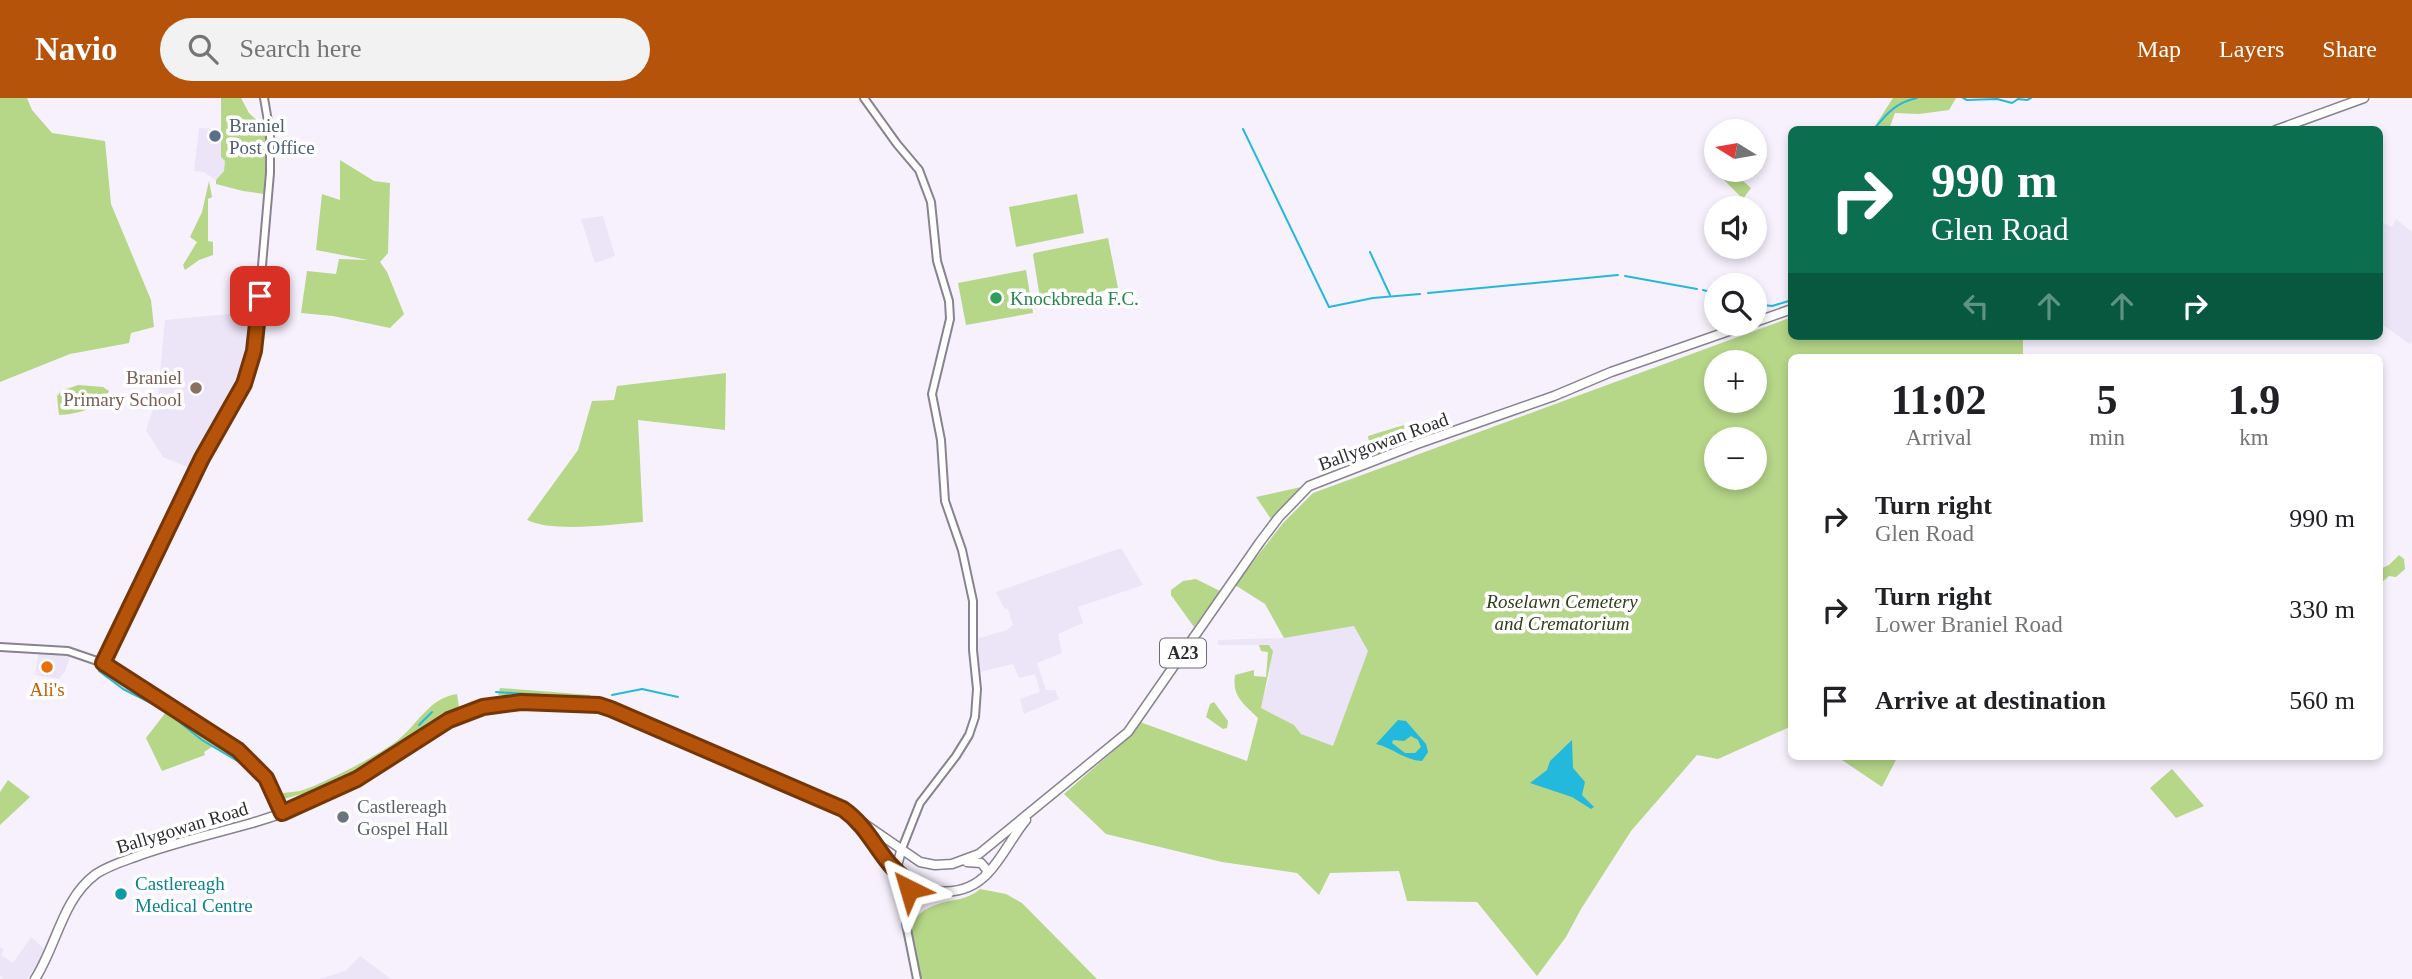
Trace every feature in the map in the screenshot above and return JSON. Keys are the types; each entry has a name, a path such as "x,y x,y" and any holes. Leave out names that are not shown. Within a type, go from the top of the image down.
{"main road":[{"path":"2287,126 2364,98"},
{"path":"1767,318 1788,310"},
{"name":"Ballygowan Road","path":"35,979 48,957 70,904 81,888 95,875 112,865 282,813 320,798 368,773 449,720 483,707 521,702 599,705 611,709 843,809 920,862 935,865 957,863 979,854 1128,732 1260,541 1309,486 1417,444 1554,396 1611,372 1714,336"},
{"name":"Ballygowan Road","path":"853,816 869,835 886,863 901,876 925,889 945,892 961,890 986,875 1037,807"},
{"path":"901,876 897,866 904,853"},
{"name":"A23","path":"957,863 981,863 987,870 986,875"}],"street":[{"path":"103,663 202,458 233,406 248,373 256,335 271,165 270,134 264,98"},
{"path":"864,98 919,170 931,202 935,254 949,301 950,319 932,394 941,440 945,500 962,550 973,601 973,650 978,694 973,725 963,745 924,796 905,838 904,853"},
{"path":"0,647 55,649 103,663 244,754 266,778 282,813"},
{"path":"909,882 906,924 917,979"},
{"path":"906,924 909,910 917,900 926,895 945,892"}],"shaded area":[{"path":"199,128 223,129 221,157 225,160 224,171 216,180 204,172 194,171"},
{"path":"603,216 615,256 595,263 581,219"},
{"path":"2396,219 2412,232 2410,344 2383,325 2383,222 2392,227"},
{"name":"Braniel Primary School","path":"251,312 247,347 239,379 236,380 221,415 206,439 202,440 190,468 163,457 146,430 158,395 165,320"},
{"path":"1121,548 1143,585 1078,607 1083,623 1058,634 1062,653 1037,663 1046,690 1055,690 1059,699 1024,714 1020,699 1040,692 1035,674 1019,678 1013,664 980,672 976,639 1007,630 1013,625 1008,609 1004,608 996,592"},
{"path":"1354,626 1369,650 1333,747 1301,734 1294,725 1260,708 1269,678 1272,647 1218,645 1218,640 1284,638"},
{"path":"39,651 67,654 70,657 59,679 35,675"},
{"path":"31,937 44,949 41,958 27,979 4,979 0,975 0,947 4,950 1,955 13,963"},
{"path":"360,956 391,979 320,979 345,971"}],"green space":[{"path":"0,98 27,98 32,110 52,133 105,141 111,204 151,300 154,327 131,333 129,343 70,354 0,382"},
{"path":"221,98 241,98 249,113 265,128 264,194 216,184 224,171 225,161 221,157"},
{"path":"1893,98 1956,98 1949,110 1919,114 1895,113 1890,126 1875,126"},
{"path":"340,160 374,181 390,183 388,253 380,262 387,272 404,314 390,328 333,316 301,313 307,271 336,274 339,259 368,260 316,250 322,194 340,200"},
{"path":"209,181 212,197 208,199 208,241 213,242 213,255 199,260 185,270 183,265 197,242 190,237 202,212"},
{"path":"1726,182 1744,182 1751,188 1745,196 1740,196"},
{"path":"1077,194 1084,233 1016,247 1009,207"},
{"path":"1108,238 1118,288 1041,304 1034,253"},
{"name":"Knockbreda F.C.","path":"1026,270 1033,313 966,325 958,283"},
{"name":"Roselawn Cemetery and Crematorium","path":"1788,318 1788,340 2023,340 2023,354 1788,354 1788,728 1718,759 1697,755 1631,831 1566,937 1537,976 1477,902 1407,901 1399,871 1330,873 1319,895 1297,873 1222,862 1106,834 1064,794 1127,739 1140,722 1247,761 1258,718 1237,694 1235,675 1254,670 1254,676 1266,677 1268,652 1261,651 1259,645 1269,645 1273,651 1261,708 1294,725 1301,734 1333,746 1368,651 1354,626 1284,638 1265,604 1235,585 1283,523 1313,493 1740,336 1767,336 1767,326"},
{"path":"726,373 725,430 638,420 643,522 568,527 527,520 578,450 592,401 614,400 617,386"},
{"path":"78,385 103,387 109,391 94,406 80,412 59,415 57,396 61,391"},
{"path":"1404,425 1405,444 1371,457 1368,436"},
{"path":"1301,487 1271,519 1256,497"},
{"path":"2399,555 2404,559 2405,569 2396,577 2389,576 2383,581 2383,568"},
{"path":"1196,579 1220,591 1194,627 1171,595 1171,590 1183,581"},
{"path":"102,669 237,755 246,764 212,747 204,752 205,755 162,771 146,738 166,712 105,677 99,671"},
{"path":"500,688 590,695 590,699 498,695"},
{"path":"457,694 459,707 428,723 401,744 362,767 309,792 284,799 283,793 310,788 378,753 398,740 439,700"},
{"path":"1214,702 1228,721 1227,728 1223,729 1206,717 1210,704"},
{"path":"1842,760 1896,760 1882,787"},
{"path":"2172,769 2204,806 2176,818 2150,788"},
{"path":"8,780 30,797 0,825 0,792"},
{"path":"980,889 1006,894 1022,903 1097,979 921,979 912,939 915,920 921,912 932,906 966,897"}],"water":[{"path":"1398,720 1406,721 1426,744 1428,752 1422,761 1376,744","holes":["1411,736 1418,740 1421,747 1415,753 1405,753 1392,743 1393,740 1404,741"]},
{"path":"1572,740 1573,768 1585,782 1582,795 1594,807 1591,809 1572,797 1530,783 1547,770 1550,761"}],"waterway":[{"path":"1877,126 1893,109 1917,98"},
{"path":"1963,98 1997,99 2012,103 2018,99 2031,98"},
{"path":"1243,129 1329,307 1373,298 1420,294"},
{"path":"1370,252 1390,295"},
{"path":"1428,293 1618,275"},
{"path":"1625,276 1697,289"},
{"path":"1767,305 1788,301"},
{"path":"99,671 123,689 163,709 202,740 239,762"},
{"path":"612,695 642,689 678,697"},
{"path":"496,692 590,698"},
{"path":"419,725 432,712"}],"place":[{"name":"Braniel Post Office","path":"215,136"},
{"name":"Knockbreda F.C.","path":"996,298"},
{"name":"Braniel Primary School","path":"196,388"},
{"name":"Ali's","path":"47,667"},
{"name":"Castlereagh Gospel Hall","path":"343,817"},
{"name":"Castlereagh Medical Centre","path":"121,894"}],"route":[{"path":"260,296 254,351 244,384 202,458 103,663 142,686 249,759 266,778 282,813 340,788 379,767 427,733 465,713 500,703 599,705 640,719 843,809 862,826 886,863 909,882 909,889"}]}
